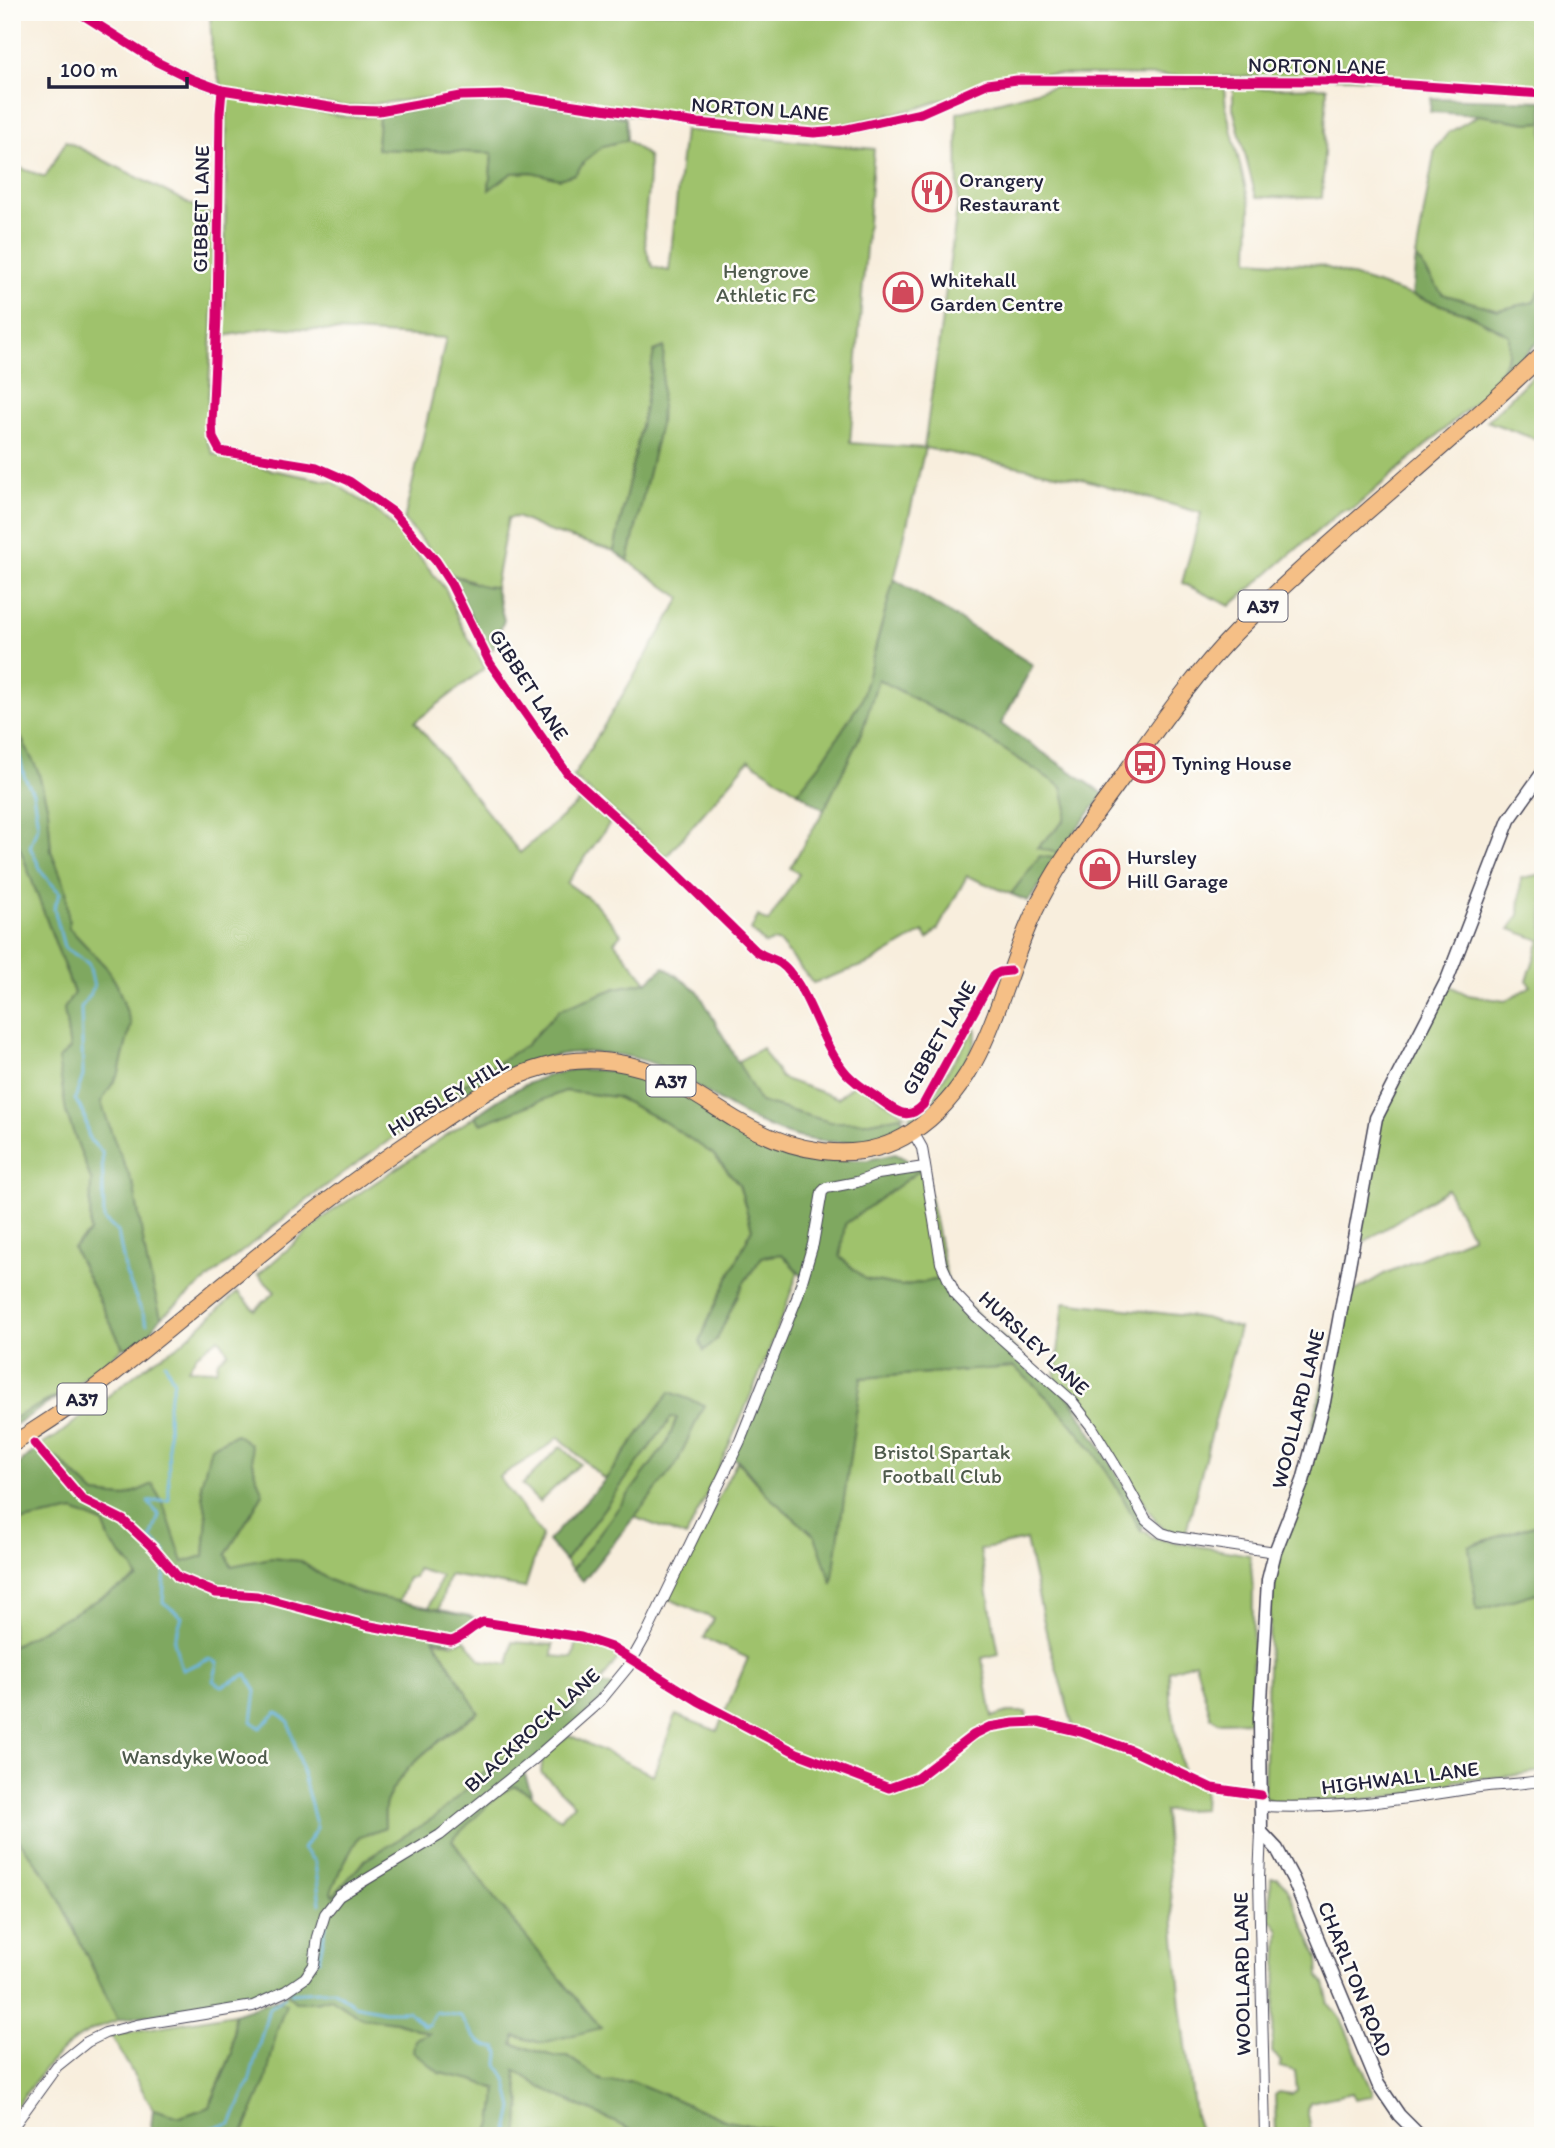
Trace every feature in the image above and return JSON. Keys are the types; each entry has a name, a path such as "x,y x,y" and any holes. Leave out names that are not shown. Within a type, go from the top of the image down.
{"highway":[{"name":"A37","path":"1010,971 1036,906 1062,863 1154,732 1231,638 1292,578 1470,423 1543,354"},
{"name":"HURSLEY HILL","path":"12,1444 66,1410 359,1178 459,1110 510,1080 537,1068 585,1060 615,1062 675,1082 753,1129 784,1142 813,1150 842,1153 867,1150 888,1145 913,1132 942,1107 968,1072 986,1038 1010,971"}],"street":[{"name":"NORTON LANE","path":"78,12 157,62 191,79 222,90 359,111 379,111 461,96 506,96 698,123 814,133 838,131 921,113 987,84 1017,80 1352,81 1543,94"},
{"name":"GIBBET LANE","path":"222,90 212,424 213,438 220,451 317,467 349,481 393,512 429,552 451,584 490,663 567,773 682,877 756,951 763,956 775,958 789,971 810,1003 845,1072 894,1110 905,1115 911,1114 923,1105 994,975 1010,971"},
{"name":"WOOLLARD LANE","path":"1265,2136 1259,1879 1260,1718 1268,1580 1275,1552 1303,1481 1324,1402 1376,1118 1447,980 1509,820 1543,772"},
{"name":"HURSLEY LANE","path":"913,1132 922,1148 942,1263 955,1294 1071,1400 1092,1427 1146,1520 1162,1533 1175,1537 1275,1552"},
{"name":"BLACKROCK LANE","path":"12,2128 57,2066 87,2042 105,2033 137,2025 253,2006 286,1992 305,1978 314,1965 317,1937 325,1914 339,1896 440,1835 533,1760 600,1701 628,1667 646,1636 740,1441 797,1298 813,1244 822,1192 826,1188 857,1182 878,1174 924,1167"},
{"name":"HIGHWALL LANE","path":"1261,1806 1301,1808 1352,1805 1441,1795 1482,1787 1523,1785 1543,1780"},
{"name":"CHARLTON ROAD","path":"1261,1832 1277,1849 1293,1879 1378,2084 1399,2115 1420,2136"}],"green space":[{"path":"205,12 1543,12 1543,88 1352,78 1018,74 984,80 953,96 918,108 835,127 809,129 425,98 348,107 222,90 212,54 210,13"},
{"name":"Hengrove Athletic FC","path":"1052,87 1224,87 1226,108 1250,206 1249,260 1319,265 1468,314 1509,335 1509,353 1495,385 1353,509 1341,511 1230,606 1182,583 1201,513 1086,480 925,448 897,568 861,701 821,763 798,792 749,760 666,857 573,777 681,598 628,561 660,424 654,351 644,412 614,551 548,531 517,517 508,518 495,587 480,587 470,580 452,575 404,520 446,338 272,327 224,336 227,96 348,117 379,116 377,149 492,153 489,189 512,173 532,172 559,179 575,174 587,159 603,146 627,140 648,156 645,240 653,267 669,271 684,130 874,149 850,443 924,448 958,203 957,113"},
{"path":"1327,87 1322,198 1256,197 1233,108 1233,89"},
{"path":"505,98 626,118 627,140 603,146 587,159 575,174 559,179 532,172 512,173 489,190 492,153 377,149 379,116 462,100"},
{"path":"1431,98 1543,101 1543,122 1527,123 1479,115 1430,112"},
{"path":"1479,115 1527,123 1543,122 1543,284 1534,302 1498,310 1442,294 1416,257 1435,149 1448,133"},
{"path":"66,141 214,216 212,332 206,438 213,454 267,469 333,482 374,509 399,531 446,590 459,621 485,668 415,722 520,853 582,799 610,823 567,883 595,903 621,934 614,942 647,982 616,988 559,1010 526,1045 458,1089 461,1095 344,1172 161,1317 113,1137 101,1102 119,1072 131,1024 117,985 107,968 69,928 66,889 51,851 48,809 38,771 12,720 12,165 45,177"},
{"path":"1416,257 1442,294 1498,310 1534,302 1543,284 1543,337 1495,385 1509,353 1509,335 1468,314 1412,295"},
{"path":"664,347 660,424 628,561 614,551 644,412 654,351"},
{"path":"1543,365 1543,442 1487,421"},
{"path":"452,575 479,585 495,587 504,620 493,649 486,649"},
{"path":"894,579 1033,665 1001,724 1104,794 1058,853 1037,848 1064,821 1067,809 1062,787 980,734 878,679 862,732 824,810 798,792 821,763 861,701"},
{"path":"878,679 980,734 1062,787 1067,809 1064,821 1037,848 1058,853 1060,859 1040,856 1011,894 967,876 938,929 928,939 923,932 870,963 813,983 780,943 773,941 765,944 751,930 758,916 768,922 799,874 790,868 824,810 862,732"},
{"path":"12,720 38,771 48,809 51,851 66,889 69,928 107,968 117,985 131,1024 119,1073 101,1102 134,1187 147,1263 161,1317 152,1329 147,1347 123,1348 73,1248 90,1232 91,1180 66,1112 58,1059 70,1049 64,1009 74,993 12,827"},
{"path":"12,827 74,994 64,1009 70,1049 66,1112 91,1180 90,1232 73,1248 123,1348 69,1390 12,1419"},
{"path":"1040,856 1060,859 1028,901 1011,894"},
{"path":"1543,874 1543,1522 1469,1546 1477,1611 1543,1591 1543,1771 1455,1781 1440,1790 1353,1801 1273,1802 1264,1796 1271,1581 1346,1297 1384,1274 1472,1237 1447,1189 1356,1247 1380,1119 1448,985 1468,995 1505,1001 1531,986 1527,981 1540,940 1510,929 1519,915 1521,878"},
{"path":"664,967 698,991 760,1102 830,1122 871,1122 900,1116 909,1126 865,1140 843,1142 800,1138 758,1122 657,1065 607,1053 555,1055 514,1069 461,1095 457,1089 526,1045 559,1010 616,988 647,982"},
{"path":"975,1028 976,1038 964,1064 930,1104 911,1121 909,1117 930,1099"},
{"path":"762,1048 781,1078 838,1098 856,1082 905,1115 871,1122 830,1122 760,1102 737,1062"},
{"path":"577,1069 618,1071 647,1078 673,1089 781,1148 816,1159 867,1160 895,1154 924,1167 845,1224 840,1257 865,1279 901,1286 947,1278 955,1294 1071,1400 1146,1520 1141,1531 1115,1484 1086,1442 1054,1404 1014,1367 861,1378 832,1584 815,1536 767,1495 740,1462 732,1457 803,1277 782,1254 762,1257 743,1284 717,1339 704,1351 700,1342 752,1229 739,1184 713,1154 663,1121 616,1097 565,1091 481,1124 475,1116 523,1086 549,1075"},
{"path":"565,1091 616,1097 663,1121 713,1154 739,1184 752,1229 709,1319 700,1342 704,1350 717,1339 743,1284 762,1257 782,1254 798,1272 746,1406 686,1537 634,1517 676,1465 703,1405 670,1392 605,1480 559,1437 499,1477 542,1535 525,1588 449,1575 439,1610 429,1608 441,1576 417,1569 414,1578 408,1578 399,1602 363,1594 329,1580 300,1561 271,1558 231,1567 226,1554 263,1494 255,1473 250,1444 201,1485 207,1517 204,1556 182,1563 166,1511 124,1497 95,1494 58,1459 39,1446 57,1436 154,1360 178,1346 238,1292 255,1310 275,1292 258,1275 328,1214 475,1116 481,1124","holes":["219,1338 228,1352 218,1360 216,1370 188,1369 197,1354"]},
{"path":"924,1167 947,1278 901,1286 865,1279 840,1257 845,1224"},
{"path":"1064,1302 1204,1318 1239,1328 1186,1532 1168,1531 1157,1523 1095,1427 1055,1378"},
{"name":"Bristol Spartak Football Club","path":"1014,1367 1054,1404 1086,1442 1101,1462 1141,1531 1146,1531 1152,1538 1250,1555 1253,1588 1252,1721 1218,1722 1211,1717 1195,1662 1169,1671 1170,1698 1184,1780 1204,1790 1203,1809 1164,1811 1181,2006 1195,2115 1202,2136 807,2136 727,2121 632,2081 604,2082 567,2056 553,2056 513,2044 515,2036 542,2043 491,1894 451,1840 500,1793 515,1786 532,1795 560,1819 574,1804 541,1772 543,1756 569,1735 653,1775 676,1715 717,1731 748,1658 704,1638 714,1619 667,1598 737,1461 767,1495 815,1536 832,1582 861,1378","holes":["1026,1540 1047,1636 1073,1726 1027,1719 1026,1712 1008,1712 992,1717 982,1658 999,1654 980,1550"]},
{"path":"69,1390 12,1427 12,1419"},
{"path":"670,1392 704,1405 676,1465 583,1581 572,1570 667,1443 677,1418 672,1417 565,1561 548,1541 605,1480"},
{"path":"672,1417 677,1417 667,1443 572,1570 565,1561"},
{"name":"Wansdyke Wood","path":"236,1434 250,1444 255,1473 263,1494 226,1554 231,1566 271,1558 300,1561 329,1580 363,1594 470,1616 483,1622 456,1640 433,1638 478,1712 426,1751 403,1774 386,1803 385,1827 358,1838 340,1870 331,1892 333,1896 365,1860 435,1817 491,1767 576,1707 599,1684 616,1686 524,1772 532,1795 515,1786 500,1793 452,1840 491,1894 601,2028 542,2043 515,2036 513,2044 553,2056 567,2056 604,2082 632,2081 727,2121 807,2136 693,2136 635,2132 542,2088 515,2070 521,2104 517,2136 487,2136 492,2124 497,2089 473,2080 439,2073 413,2051 415,2039 429,2033 396,2022 362,2018 331,1998 315,2002 295,2002 287,1993 317,1960 292,1980 258,1998 118,2020 51,1882 12,1831 12,1646 138,1578 133,1568 111,1543 103,1523 74,1511 12,1523 12,1471 39,1446 58,1459 95,1494 124,1497 153,1484 166,1511 183,1562 204,1556 207,1517 201,1485 211,1447"},
{"path":"561,1446 580,1464 539,1502 522,1485"},
{"path":"74,1511 103,1523 111,1543 133,1568 138,1579 12,1646 12,1523"},
{"path":"1543,1522 1543,1591 1477,1611 1469,1546"},
{"path":"434,1640 453,1644 465,1640 481,1660 509,1664 512,1642 553,1645 552,1656 573,1658 577,1642 613,1652 618,1658 599,1684 576,1707 435,1817 365,1860 333,1896 330,1893 358,1837 385,1827 386,1803 403,1774 426,1751 478,1712"},
{"path":"12,1831 51,1882 118,2020 91,2031 65,2048 45,2068 12,2113"},
{"path":"1271,1878 1277,1878 1287,1887 1318,1957 1319,1976 1324,1983 1329,2004 1342,2021 1373,2092 1372,2096 1355,2099 1352,2093 1310,2102 1307,2109 1312,2136 1276,2136 1275,2095 1279,2092 1292,2094 1297,2091 1295,2071 1280,2067 1281,2061 1272,2052 1279,1930 1270,1918"},
{"path":"287,1993 315,2002 331,1998 362,2018 396,2022 431,2034 439,2073 473,2080 497,2089 492,2124 487,2136 239,2136 244,2131 285,2004 277,1999"},
{"path":"277,1999 286,2004 266,2080 244,2131 239,2136 150,2136 153,2109 180,2117 210,2107 232,2053 234,2014"},
{"path":"234,2014 232,2053 209,2107 180,2117 153,2109 111,2035"},
{"path":"514,2069 542,2088 635,2132 693,2136 517,2136"}],"waterway":[{"path":"12,739 17,744 24,776 33,793 38,825 30,847 43,874 60,893 54,908 64,947 89,964 94,987 81,1008 83,1076 75,1099 84,1114 89,1139 102,1152 104,1220 118,1232 126,1274 147,1324"},
{"path":"165,1363 174,1382 168,1404 169,1500 148,1502 159,1515 151,1539 166,1552 163,1602 182,1617 174,1641 182,1670 210,1659 218,1663 213,1681 222,1686 247,1674 256,1691 252,1721 260,1728 277,1712 289,1722 317,1828 303,1849 315,1862 320,1904"},
{"path":"319,1960 326,1925"},
{"path":"291,1993 333,1990 354,2005 384,2011 408,2011 424,2026 429,2024 435,2012 461,2016 479,2041 497,2048 498,2064 506,2079 513,2108 507,2136"},
{"path":"175,2136 231,2124 249,2082 269,2008 285,1996"}],"cycle path":[{"path":"78,12 157,62 222,90 349,110 379,111 461,96 506,95 698,123 814,133 838,131 921,113 987,84 1017,80 1352,81 1543,94"},
{"path":"222,90 212,424 213,438 220,451 317,467 349,481 393,512 436,561 451,584 490,663 567,773 664,861 756,951 787,969 806,998 838,1063 856,1082 891,1107 905,1114 914,1112 923,1105 994,975 1010,971"},
{"path":"34,1443 83,1500 123,1520 153,1548 178,1577 216,1593 257,1596 365,1625 451,1641 483,1622 581,1637 611,1647 698,1701 797,1753 889,1788 917,1778 973,1735 989,1727 1038,1722 1081,1732 1131,1750 1212,1788 1261,1795"}],"place":[{"name":"Orangery Restaurant","path":"932,192"},
{"name":"Whitehall Garden Centre","path":"903,292"},
{"name":"Tyning House","path":"1145,763"},
{"name":"Hursley Hill Garage","path":"1100,869"}]}
